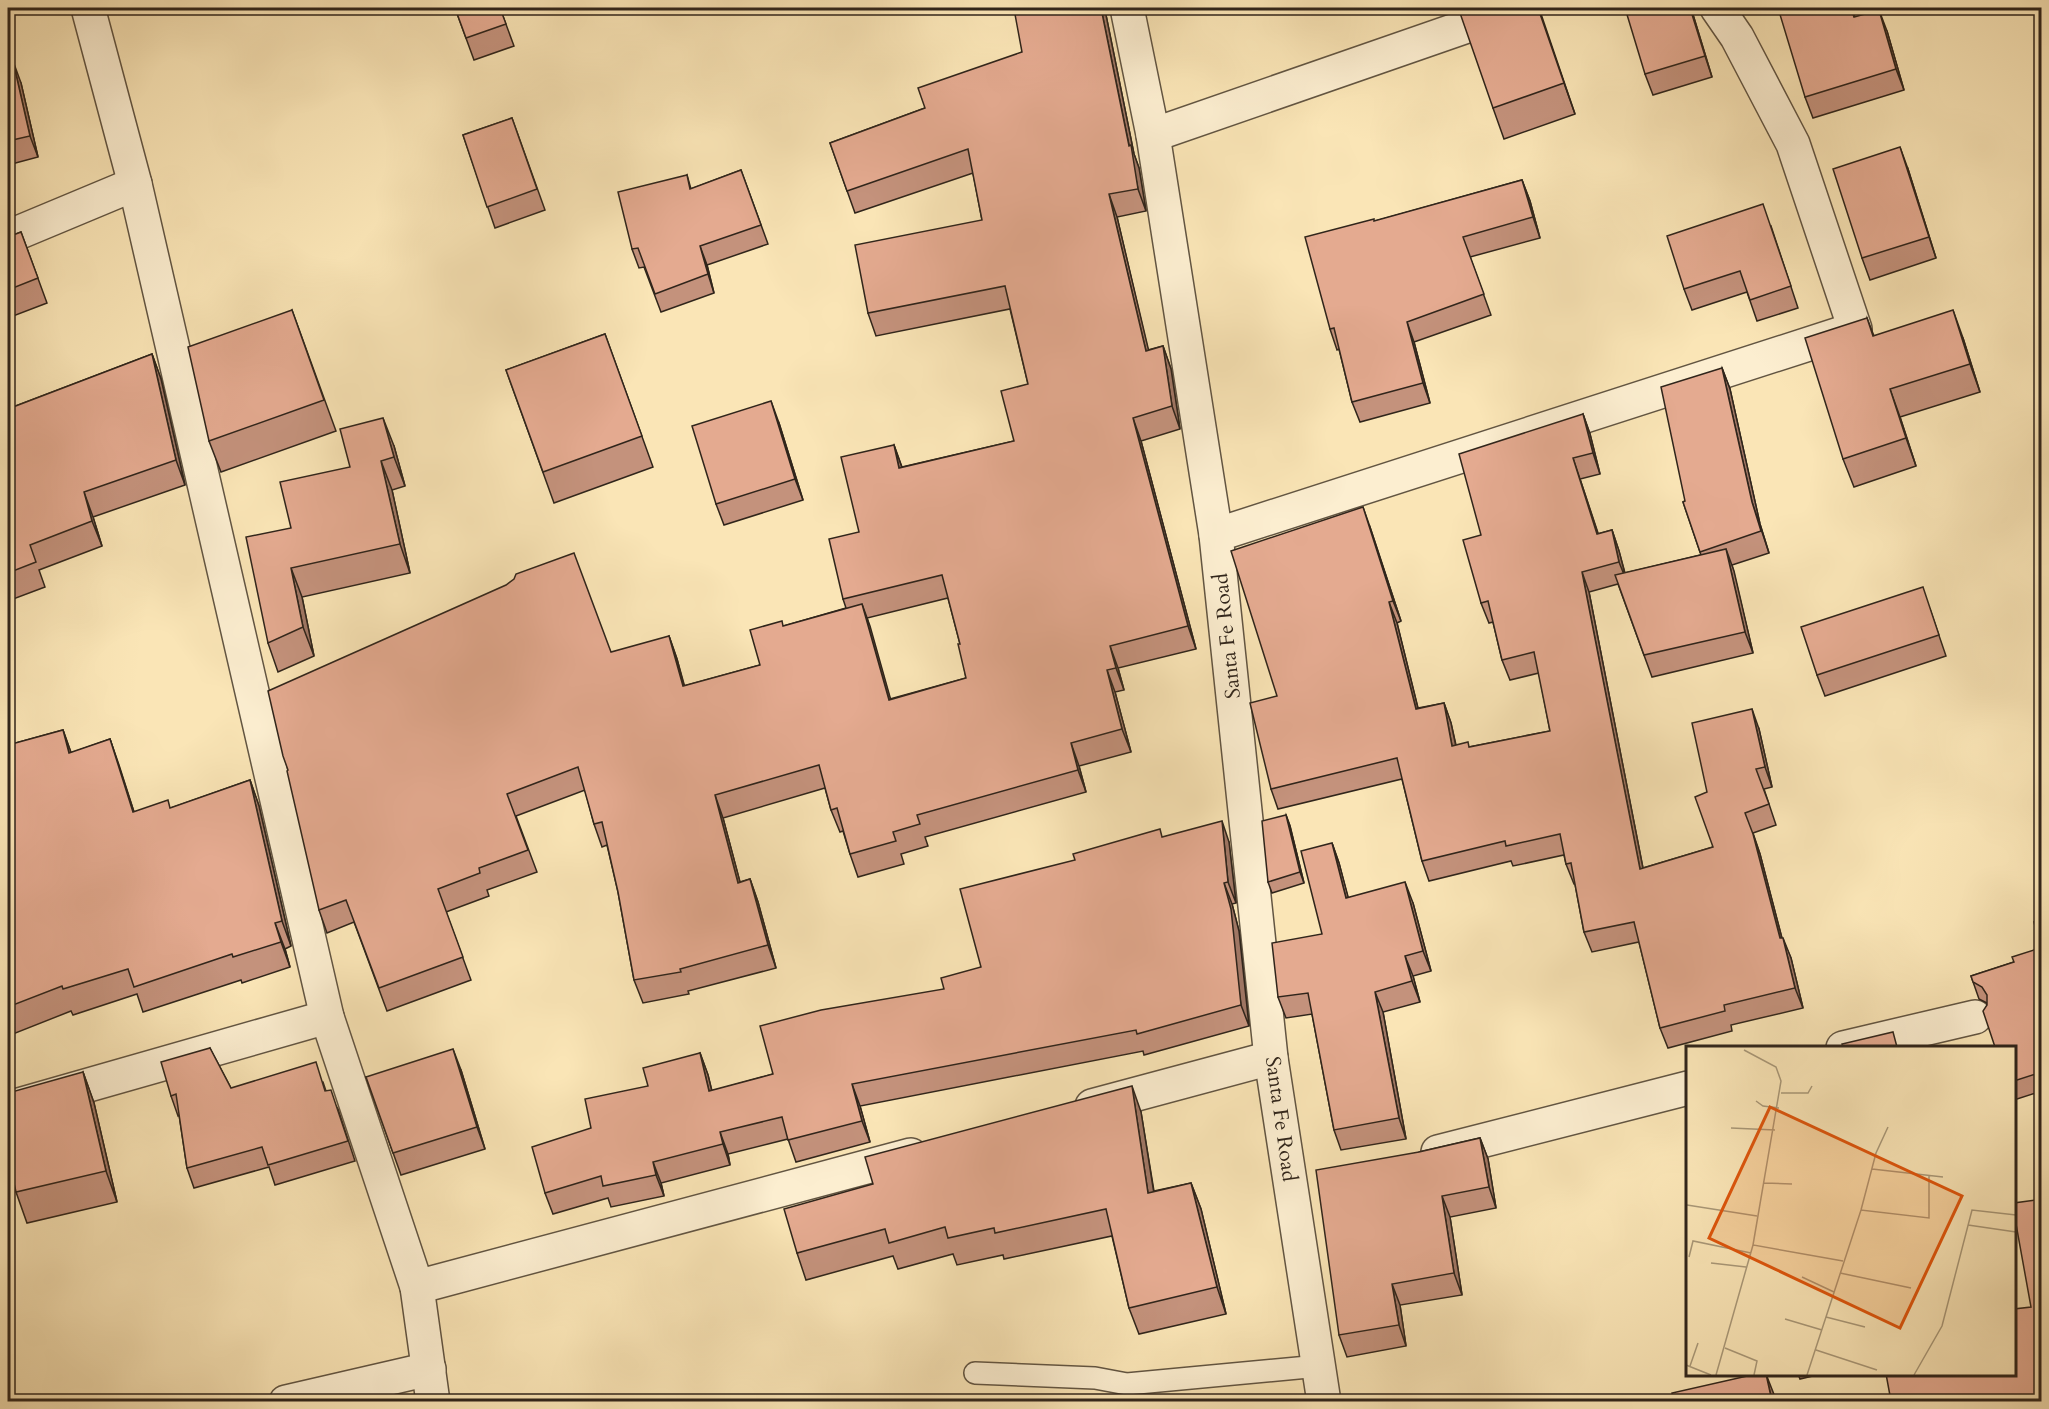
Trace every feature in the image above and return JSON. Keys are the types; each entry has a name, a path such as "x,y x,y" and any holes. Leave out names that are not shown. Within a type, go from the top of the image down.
{"street":[{"path":"88,8 135,184 327,1017 417,1287 433,1401"},
{"name":"Santa Fe Road","path":"1127,8 1153,135 1216,535 1271,1058 1324,1401"},
{"path":"1153,135 1519,8"},
{"path":"1216,535 1855,330 1793,144 1737,37 1717,8"},
{"path":"8,237 135,184"},
{"path":"254,703 286,688"},
{"path":"8,1108 327,1017"},
{"path":"1848,1046 1975,1017"},
{"path":"1064,1114 1271,1058"},
{"path":"1412,1157 1686,1088"},
{"path":"417,1287 936,1148"},
{"path":"1289,1178 1323,1173"},
{"path":"286,1401 429,1369"}],"lane":[{"path":"975,1373 1095,1378 1127,1384 1319,1366"}],"building":[{"path":"455,8 500,8 506,24 466,38"},
{"path":"1101,8 1129,146 1131,145 1138,189 1109,194 1146,351 1163,346 1172,406 1133,418 1188,626 1110,646 1116,668 1107,670 1122,729 1071,743 1078,770 917,815 920,824 893,832 896,841 850,854 837,808 831,810 819,765 715,795 738,883 750,879 768,945 680,969 681,972 634,980 602,822 594,824 578,767 507,794 528,850 479,868 480,873 438,889 463,957 379,988 346,900 319,910 268,691 506,585 514,579 516,574 574,553 611,652 669,636 683,686 760,665 750,630 782,621 783,626 862,604 889,700 966,678 958,644 960,644 942,575 843,599 829,539 859,532 841,457 894,445 899,468 1014,441 1001,391 1028,384 1005,286 868,313 855,245 982,220 968,149 847,191 830,143 925,108 918,88 1022,52 1014,9"},
{"path":"1476,8 1538,8 1564,83 1493,108 1460,13"},
{"path":"1625,8 1690,8 1705,56 1645,74"},
{"path":"1778,8 1851,8 1854,17 1879,10 1896,69 1805,97"},
{"path":"13,61 30,136 8,141 8,62"},
{"path":"512,118 537,189 487,207 463,135"},
{"path":"1900,147 1929,237 1862,258 1833,169"},
{"path":"741,170 761,225 700,246 708,274 655,294 638,248 632,249 618,192 687,175 690,189"},
{"path":"1522,180 1533,217 1463,237 1484,294 1407,322 1423,383 1352,402 1334,328 1330,329 1305,237 1374,219 1374,221"},
{"path":"1763,204 1791,286 1750,300 1740,271 1684,289 1667,236"},
{"path":"21,232 38,278 8,290 8,237"},
{"path":"292,310 324,400 209,441 188,347"},
{"path":"1953,310 1970,364 1890,389 1906,438 1843,459 1805,338 1867,318 1873,336"},
{"path":"605,334 642,436 543,472 506,370"},
{"path":"152,354 176,460 84,492 92,521 30,545 36,562 8,573 8,402 10,401 13,407"},
{"path":"1722,368 1752,502 1761,531 1700,552 1683,502 1685,501 1661,387"},
{"path":"771,401 795,479 716,504 692,426"},
{"path":"1583,414 1593,453 1573,458 1597,534 1612,530 1619,562 1582,572 1640,869 1713,847 1695,797 1707,792 1692,723 1752,709 1765,767 1756,769 1769,804 1745,813 1753,834 1780,938 1783,938 1795,988 1724,1005 1725,1011 1660,1028 1634,922 1584,932 1571,863 1566,864 1560,834 1506,846 1505,841 1422,861 1397,758 1271,789 1250,703 1277,696 1231,551 1363,507 1393,601 1389,602 1416,709 1444,703 1452,746 1468,742 1469,747 1550,731 1534,652 1502,660 1488,601 1481,603 1463,540 1481,535 1459,454"},
{"path":"383,418 394,457 381,461 400,544 291,568 303,627 268,643 246,537 291,528 280,482 350,467 340,429"},
{"path":"1726,549 1745,632 1644,655 1615,575"},
{"path":"1923,587 1939,635 1817,675 1801,627"},
{"path":"63,730 69,753 110,739 133,812 168,800 170,808 250,780 282,921 275,923 281,942 233,957 232,954 134,987 128,969 63,989 62,986 8,1007 8,745"},
{"path":"1286,815 1300,872 1268,882 1262,821"},
{"path":"1222,821 1228,882 1224,883 1231,909 1241,1005 1137,1034 1136,1030 852,1084 862,1121 788,1140 782,1117 720,1132 723,1144 653,1162 656,1175 603,1186 601,1176 545,1193 532,1147 591,1128 585,1099 648,1086 643,1068 700,1053 709,1091 773,1074 760,1026 821,1010 944,989 941,978 981,967 960,889 1075,860 1073,854 1160,829 1162,837"},
{"path":"1332,843 1346,898 1405,882 1423,951 1405,956 1412,981 1375,992 1399,1118 1334,1130 1308,993 1278,997 1272,943 1322,934 1301,851"},
{"path":"2042,921 2042,1072 2016,1080 2016,1046 1995,1046 1983,1011 1987,1005 1987,995 1982,987 1973,982 1971,976 2014,962 2012,957 2040,948 2034,922"},
{"path":"1893,1032 1897,1046 1843,1046 1842,1044"},
{"path":"210,1048 231,1088 316,1062 325,1091 331,1090 348,1141 268,1165 262,1147 187,1168 176,1094 171,1096 161,1062"},
{"path":"453,1049 477,1127 393,1153 366,1077"},
{"path":"83,1072 106,1171 16,1192 8,1157 8,1093"},
{"path":"1132,1086 1148,1193 1191,1183 1217,1287 1129,1308 1106,1209 995,1233 994,1228 948,1238 945,1227 889,1243 885,1229 797,1253 784,1209 873,1184 865,1157"},
{"path":"1480,1138 1489,1187 1442,1196 1454,1273 1392,1284 1399,1325 1339,1335 1316,1170 1419,1152"},
{"path":"2042,1199 2042,1401 1891,1401 1886,1376 2016,1376 2016,1309 2031,1307 2016,1224 2016,1203"},
{"path":"1747,1376 1766,1376 1772,1401 1674,1401 1672,1393"}]}
